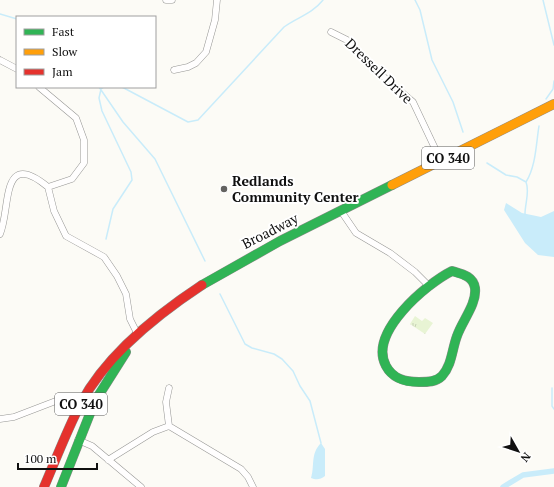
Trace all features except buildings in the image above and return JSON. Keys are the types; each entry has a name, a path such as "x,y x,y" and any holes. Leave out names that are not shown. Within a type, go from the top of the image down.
{"main road":[{"name":"Broadway","path":"44,486 81,403 101,373 113,358 181,299 237,264 554,104"},
{"path":"452,271 464,274 472,280 476,292 443,373 437,380 425,382 406,382 394,376 385,367 381,354 384,341 398,317 428,286 442,274 452,271"},
{"name":"Broadway","path":"61,487 78,440 104,385 138,335"},
{"path":"44,486 63,450 70,443 78,440"}],"street":[{"path":"166,0 172,0"},
{"path":"174,70 188,67 196,63 206,52 215,20 217,0"},
{"name":"Dressell Drive","path":"331,32 347,40 372,67 413,102 441,161"},
{"path":"0,60 16,68"},
{"path":"40,88 76,118 84,140 84,163 72,179 48,186"},
{"path":"0,234 5,195 11,180 20,175 25,175 35,177 48,186 54,211 66,236 104,257 117,276 126,294 130,319 138,335"},
{"path":"341,211 356,234 390,253 415,272 428,286"},
{"path":"169,388 166,402 169,426"},
{"path":"0,419 14,417 61,399 68,399 81,403"},
{"path":"108,460 153,432 169,426"},
{"path":"169,426 241,470 248,477 253,487"},
{"path":"78,440 92,446 141,487"}],"green space":[{"path":"415,316 422,321 425,318 433,323 425,334 410,324"}],"water":[{"path":"506,203 522,213 541,217 554,211 554,257 538,255 525,243 504,210"},
{"path":"321,443 325,449 325,476 320,479 315,479 311,478 314,456 315,451"}],"waterway":[{"path":"124,88 188,122 198,120 284,27 310,12 323,0"},
{"path":"415,0 420,10 432,60 453,102 463,132"},
{"path":"543,0 554,45"},
{"path":"0,14 16,19"},
{"path":"546,99 553,89 554,81"},
{"path":"100,88 123,122 155,159 205,261"},
{"path":"102,88 99,98 102,111 131,172 132,180 113,209 106,239"},
{"path":"526,182 534,162 539,126"},
{"path":"487,163 506,175 517,177 526,182 527,194 525,214"},
{"path":"220,294 245,344 252,348 274,354 282,359 293,371 300,386 310,401 321,443"},
{"path":"552,388 552,406 554,409"},
{"path":"503,487 523,475 554,471"}],"traffic: fast":[{"path":"202,285 280,241 392,185"},
{"path":"452,271 469,278 474,284 475,294 472,306 459,330 448,367 442,376 432,381 414,382 396,377 386,366 383,353 385,339 392,325 402,311 415,298 441,277 452,271"},
{"path":"61,487 95,401 126,352"}],"traffic: slow":[{"path":"392,185 554,104"}],"traffic: jam":[{"path":"44,487 66,434 81,403 104,369 134,337 168,309 202,285"}],"place":[{"name":"Redlands Community Center","path":"224,189"}]}
